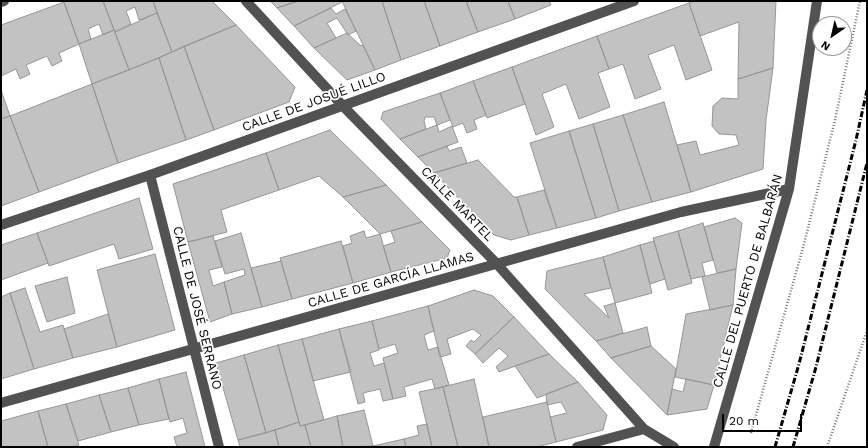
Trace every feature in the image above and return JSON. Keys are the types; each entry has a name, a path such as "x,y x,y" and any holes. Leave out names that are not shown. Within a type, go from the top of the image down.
{"street":[{"name":"CALLE MARTEL","path":"246,1 342,105 496,263 644,429 674,447"},
{"name":"CALLE DE JOSUÉ LILLO","path":"1,225 150,175 634,1"},
{"name":"CALLE DEL PUERTO DE BALBARÁN","path":"714,447 789,190 816,1"},
{"name":"CALLE DE JOSÉ SERRANO","path":"150,175 219,447"},
{"name":"CALLE DE GARCÍA LLAMAS","path":"1,403 681,212 789,190"},
{"path":"577,447 644,429"}],"path":[{"path":"751,433 804,244 835,120 860,1"},
{"path":"827,447 867,331"}],"building":[{"path":"103,1 114,30 103,35 99,24 88,29 91,39 79,44 64,2"},
{"path":"103,1 153,1 157,13 139,20 135,7 126,11 131,24 115,32"},
{"path":"153,1 212,1 236,25 172,52"},
{"path":"270,1 298,1 277,8"},
{"path":"298,1 342,2 294,26 277,8"},
{"path":"342,1 382,1 401,60 375,70"},
{"path":"382,1 424,1 440,46 401,60"},
{"path":"424,1 466,1 478,32 440,46"},
{"path":"466,1 508,1 515,19 478,32"},
{"path":"508,1 549,1 551,5 515,19"},
{"path":"695,1 776,1 773,68 738,79 739,22 700,36 689,3"},
{"path":"64,2 79,44 59,53 62,61 52,66 47,56 26,65 30,74 20,79 16,69 1,76 1,25"},
{"path":"689,3 712,70 686,80 674,45 648,55 661,89 635,99 623,64 609,69 597,36"},
{"path":"331,8 336,14 345,9 356,31 348,35 337,18 327,23 336,38 314,48 294,26"},
{"path":"157,13 172,52 129,70 115,32"},
{"path":"236,25 295,87 289,102 214,130 184,46"},
{"path":"114,30 129,70 92,84 79,44"},
{"path":"347,33 361,46 363,45 375,70 347,80 314,48"},
{"path":"597,36 609,69 598,73 610,107 579,119 566,84 542,94 554,127 536,135 512,67"},
{"path":"184,46 214,130 186,140 159,58"},
{"path":"159,58 186,140 118,163 92,84"},
{"path":"512,67 525,104 487,118 473,81"},
{"path":"773,68 766,120 763,169 691,192 677,145 696,141 700,155 739,145 736,135 719,134 712,126 713,106 722,98 738,99 738,79"},
{"path":"473,81 486,115 474,120 477,129 467,133 463,123 453,127 440,93"},
{"path":"92,84 118,163 39,192 10,116"},
{"path":"1,90 10,116 1,119"},
{"path":"440,93 450,120 437,125 434,117 425,117 424,121 426,129 400,139 381,119 383,112"},
{"path":"664,102 691,192 652,202 623,115"},
{"path":"623,115 652,202 619,211 593,124"},
{"path":"10,116 39,192 1,206 1,119"},
{"path":"593,124 619,211 596,218 569,131"},
{"path":"437,125 439,132 452,126 458,142 418,157 400,139"},
{"path":"330,130 386,185 343,197 319,176 279,190 266,153"},
{"path":"569,131 596,218 557,228 530,143"},
{"path":"447,146 449,151 461,147 467,163 434,173 418,157"},
{"path":"266,153 279,190 221,210 227,232 188,242 173,184"},
{"path":"478,160 514,197 517,197 529,235 511,240 494,235 434,173"},
{"path":"386,185 422,222 380,234 343,197"},
{"path":"544,190 557,228 529,235 517,197"},
{"path":"139,198 153,249 119,259 114,244 49,266 37,233"},
{"path":"735,218 742,223 736,269 717,273 704,227"},
{"path":"422,222 450,250 447,258 391,272 383,246 395,242 391,231"},
{"path":"703,223 713,260 702,263 705,276 691,279 678,231"},
{"path":"364,231 366,238 380,234 391,272 353,283 343,246 352,243 350,236"},
{"path":"678,231 692,283 668,290 653,238"},
{"path":"37,233 48,263 1,280 1,245"},
{"path":"241,233 262,307 232,314 224,282 245,275 244,269 225,274 215,241"},
{"path":"213,236 222,267 209,270 213,286 224,282 232,314 210,322 188,242"},
{"path":"341,241 353,283 292,299 280,258"},
{"path":"654,241 665,279 650,284 640,245"},
{"path":"640,245 652,293 615,303 603,257"},
{"path":"155,254 175,330 117,347 97,270"},
{"path":"603,257 611,288 584,294 609,318 604,306 615,303 623,333 596,341 545,289 547,271"},
{"path":"281,261 292,299 262,307 251,268"},
{"path":"736,269 733,305 710,310 702,277"},
{"path":"67,277 75,313 47,322 35,286"},
{"path":"25,288 40,332 63,325 73,358 34,369 10,293"},
{"path":"474,290 493,296 514,317 475,354 466,346 471,340 474,342 481,335 473,329 447,339 451,354 440,357 428,306"},
{"path":"10,293 34,369 1,379 1,297"},
{"path":"733,305 714,385 675,377 686,314"},
{"path":"428,306 434,331 424,335 428,350 438,347 449,385 435,389 432,379 404,387 406,396 393,399 383,358 398,353 395,344 379,349 372,321"},
{"path":"108,314 117,347 73,358 64,329"},
{"path":"514,317 549,354 499,372 496,367 508,356 499,348 483,363 475,354"},
{"path":"372,321 379,350 370,353 374,366 384,363 393,399 383,401 380,389 363,393 365,402 358,404 339,329"},
{"path":"647,327 651,346 611,358 596,341"},
{"path":"339,329 351,372 313,381 302,339"},
{"path":"302,339 324,420 300,426 278,345"},
{"path":"278,345 299,422 266,433 244,355"},
{"path":"651,346 676,369 667,415 611,358"},
{"path":"549,354 578,382 537,398 515,366"},
{"path":"244,355 266,433 238,440 216,363"},
{"path":"186,372 205,447 177,447 174,437 187,433 183,418 170,422 169,419 159,379"},
{"path":"159,379 169,419 139,425 128,388"},
{"path":"474,379 489,447 458,447 443,387"},
{"path":"686,379 714,385 707,409 667,415 672,389 683,392"},
{"path":"578,382 607,415 603,430 556,442 550,417 567,413 561,402 547,405 546,394"},
{"path":"443,387 458,447 432,447 419,392"},
{"path":"128,388 139,425 111,432 99,395"},
{"path":"99,395 111,432 78,441 66,404"},
{"path":"547,402 556,442 537,447 489,447 483,417"},
{"path":"66,404 79,445 71,447 48,447 38,411"},
{"path":"364,410 373,446 343,447 337,416"},
{"path":"38,411 48,447 1,447 1,421"},
{"path":"337,416 343,447 311,447 305,425"},
{"path":"299,422 300,426 305,425 311,447 279,447 275,430"},
{"path":"427,424 432,447 406,447 404,439 419,435 417,426"},
{"path":"275,430 279,447 240,447 238,440"},
{"path":"404,439 406,447 370,447 373,446"}],"railway":[{"path":"775,447 799,364 856,140 867,90"},
{"path":"793,447 816,367 867,163"}]}
